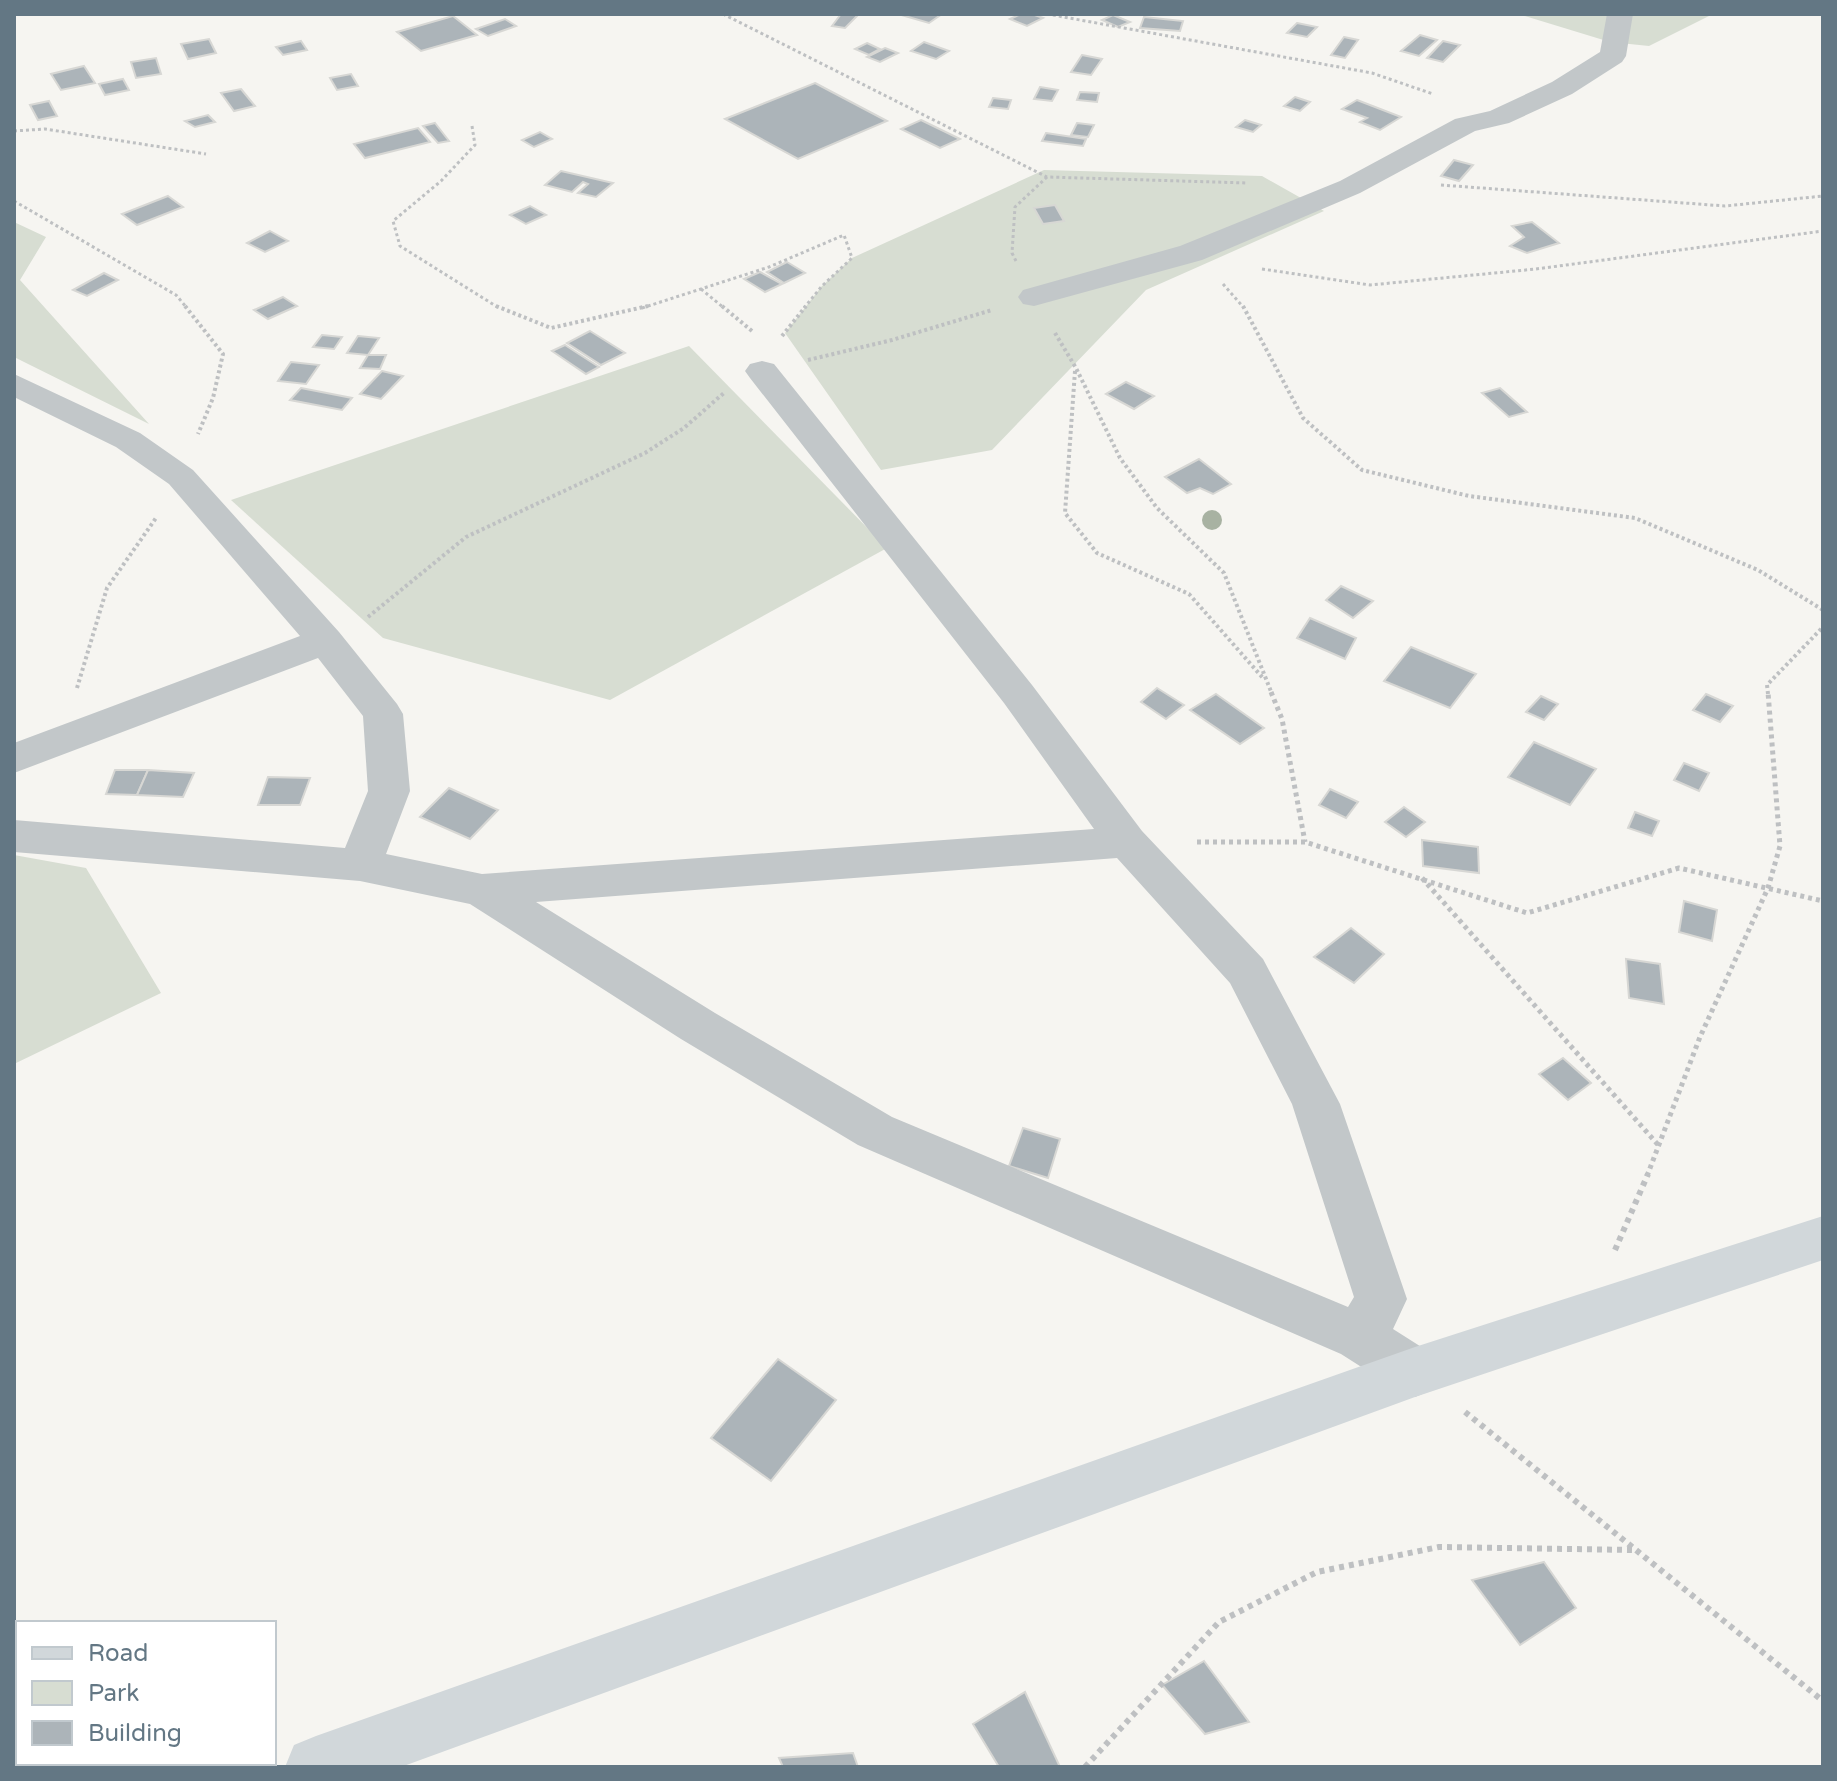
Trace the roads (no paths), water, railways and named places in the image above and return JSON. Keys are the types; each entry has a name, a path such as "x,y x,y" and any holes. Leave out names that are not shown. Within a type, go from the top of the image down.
{"street":[{"path":"1034,297 1191,253 1350,187 1465,125 1499,117 1562,88 1613,56 1620,14"},
{"path":"762,364 1018,694 1127,842 1247,971 1316,1104 1381,1299 1360,1337"},
{"path":"14,384 128,440 181,477 325,641 383,714 389,791 360,865"},
{"path":"14,759 325,641"},
{"path":"14,836 360,865 482,890 1127,842"},
{"path":"482,890 686,1018 875,1131 1360,1337 1415,1372"},
{"path":"316,1767 1415,1372 1823,1238"}]}
